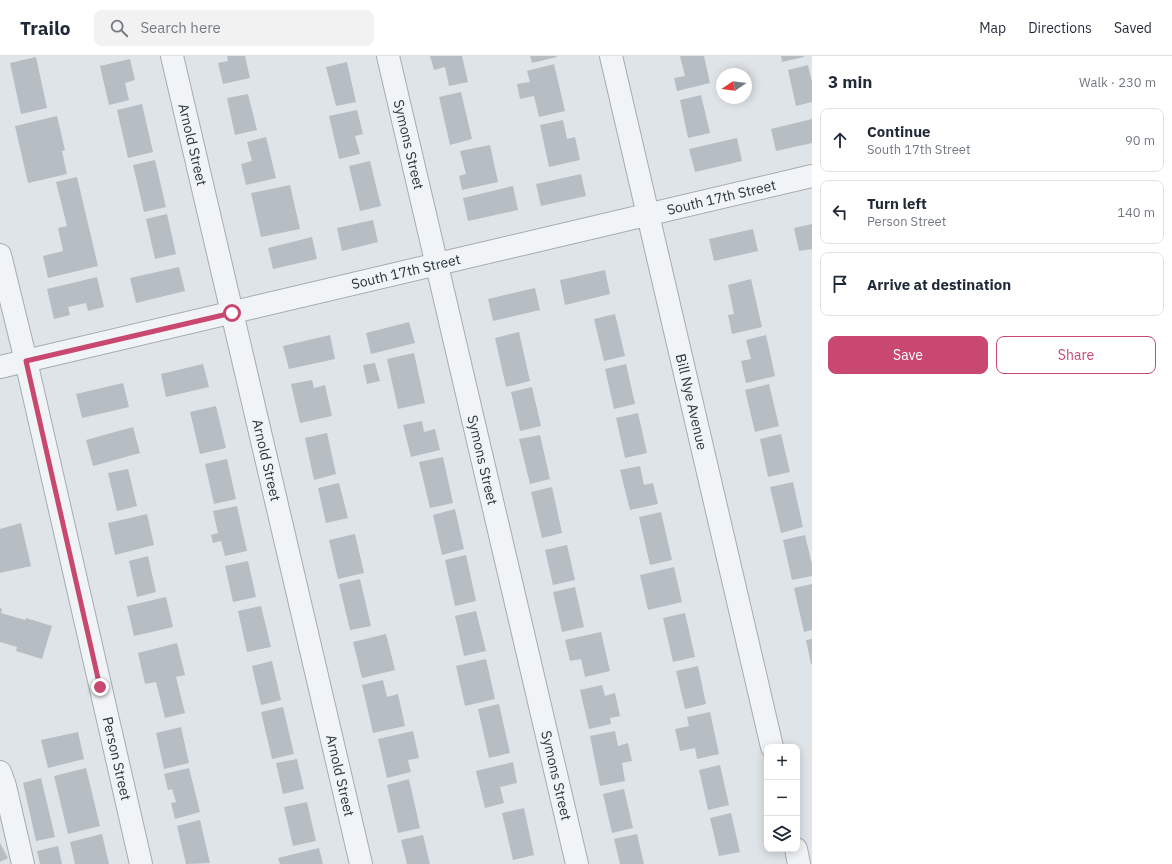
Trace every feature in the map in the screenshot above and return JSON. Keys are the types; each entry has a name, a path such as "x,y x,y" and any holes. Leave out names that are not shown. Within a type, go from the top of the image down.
{"street":[{"name":"Arnold Street","path":"172,56 361,864"},
{"name":"Symons Street","path":"388,56 577,864"},
{"name":"Bill Nye Avenue","path":"611,56 771,744"},
{"name":"South 17th Street","path":"0,367 812,176"},
{"name":"Person Street","path":"0,255 26,361 141,864"},
{"path":"0,772 5,786 23,864"},
{"path":"797,852 799,864"}],"building":[{"path":"227,56 245,56 250,78 223,84 218,63 228,61"},
{"path":"430,56 462,56 468,82 449,86 445,67 434,70"},
{"path":"530,56 556,56 557,57 532,63"},
{"path":"680,56 704,56 710,83 677,91 674,78 685,76"},
{"path":"781,56 804,56 804,57 782,62"},
{"path":"36,57 47,108 21,114 10,63"},
{"path":"130,59 135,80 125,83 129,100 109,105 100,66"},
{"path":"347,62 356,102 336,106 326,67"},
{"path":"554,64 565,111 539,117 534,96 520,99 517,84 530,82 527,71"},
{"path":"808,65 812,82 812,102 796,106 788,70"},
{"path":"461,92 472,139 450,145 439,97"},
{"path":"248,94 257,130 235,135 227,98"},
{"path":"701,95 710,133 688,138 680,100"},
{"path":"142,104 153,152 128,158 117,110"},
{"path":"357,110 363,134 355,136 360,154 339,159 329,116"},
{"path":"57,116 65,150 62,151 67,174 28,183 15,126"},
{"path":"812,119 812,143 776,151 771,129"},
{"path":"563,120 567,139 575,137 580,160 549,167 540,125"},
{"path":"266,137 276,178 246,185 241,164 252,161 247,142"},
{"path":"737,138 742,161 695,172 689,149"},
{"path":"490,145 498,182 462,190 459,176 466,174 460,151"},
{"path":"155,160 166,207 144,212 133,165"},
{"path":"370,161 381,206 360,211 349,166"},
{"path":"581,174 586,196 541,206 536,184"},
{"path":"77,177 98,266 48,278 43,256 63,251 58,228 67,226 56,182"},
{"path":"290,185 300,229 261,237 251,193"},
{"path":"513,186 518,210 468,221 463,198"},
{"path":"167,214 176,254 155,259 146,219"},
{"path":"373,220 378,242 342,251 337,228"},
{"path":"812,224 812,249 799,251 794,228"},
{"path":"753,229 758,251 714,261 709,239"},
{"path":"312,237 317,259 273,269 268,248"},
{"path":"179,267 185,291 136,303 130,278"},
{"path":"605,270 610,294 565,305 560,280"},
{"path":"97,277 104,307 88,311 86,303 68,307 70,315 54,319 47,289"},
{"path":"751,279 762,327 732,334 728,315 734,314 728,285"},
{"path":"535,288 540,310 493,321 488,299"},
{"path":"615,314 625,356 604,361 594,319"},
{"path":"409,322 415,343 371,354 366,333"},
{"path":"519,332 530,381 506,387 495,338"},
{"path":"330,335 335,359 289,369 283,346"},
{"path":"766,335 775,376 746,383 741,361 751,359 746,340"},
{"path":"414,353 425,403 398,409 387,359"},
{"path":"375,363 380,381 367,384 363,365"},
{"path":"203,364 209,387 166,397 161,374"},
{"path":"626,364 635,404 614,409 605,369"},
{"path":"312,380 314,388 325,385 332,416 300,423 291,384"},
{"path":"123,383 129,407 82,418 76,394"},
{"path":"769,384 779,426 755,432 745,390"},
{"path":"532,387 541,426 520,431 511,392"},
{"path":"216,406 226,448 200,454 190,412"},
{"path":"638,413 647,453 625,458 616,418"},
{"path":"422,421 424,432 435,429 440,450 411,457 403,425"},
{"path":"133,427 140,453 93,466 86,440"},
{"path":"327,433 336,474 314,480 305,438"},
{"path":"781,434 790,472 768,477 760,439"},
{"path":"540,435 550,479 530,484 519,439"},
{"path":"443,457 453,503 430,508 419,462"},
{"path":"227,459 236,499 214,504 205,464"},
{"path":"640,466 644,485 653,483 658,504 630,510 620,470"},
{"path":"128,469 137,506 117,511 108,473"},
{"path":"793,482 803,527 781,533 770,487"},
{"path":"339,483 348,518 326,523 318,488"},
{"path":"552,487 562,533 542,538 531,492"},
{"path":"237,506 247,551 225,556 221,541 213,543 211,535 218,533 213,511"},
{"path":"455,509 464,549 442,555 433,515"},
{"path":"661,512 672,560 650,565 639,517"},
{"path":"147,514 154,545 115,555 108,523"},
{"path":"21,523 31,566 0,573 0,529"},
{"path":"355,534 364,573 338,579 329,540"},
{"path":"805,535 812,564 812,576 792,580 783,540"},
{"path":"567,545 575,580 553,585 545,550"},
{"path":"466,555 476,601 455,606 445,560"},
{"path":"148,556 156,592 137,597 129,561"},
{"path":"248,561 256,597 233,602 225,566"},
{"path":"674,567 682,602 648,610 640,575"},
{"path":"360,579 371,626 350,630 339,584"},
{"path":"812,584 812,630 804,632 794,588"},
{"path":"575,587 584,627 562,632 553,592"},
{"path":"166,597 173,627 134,636 127,606"},
{"path":"261,606 271,647 247,652 238,611"},
{"path":"0,608 2,609 1,613 25,620 26,618 52,626 42,659 16,651 17,647 0,642"},
{"path":"476,611 486,651 464,656 455,616"},
{"path":"685,613 695,657 673,662 663,618"},
{"path":"601,632 610,671 585,677 581,659 570,661 565,640"},
{"path":"386,634 395,670 362,678 353,642"},
{"path":"812,639 812,664 811,664 806,640"},
{"path":"177,643 185,675 176,677 185,713 165,718 156,682 145,684 138,653"},
{"path":"486,659 495,699 465,706 456,666"},
{"path":"272,661 281,700 261,705 252,666"},
{"path":"698,666 706,704 685,709 676,671"},
{"path":"383,680 387,697 398,694 405,726 373,733 362,685"},
{"path":"602,685 605,696 615,693 620,716 610,718 611,724 589,729 580,690"},
{"path":"499,704 510,753 489,758 478,709"},
{"path":"283,707 294,754 272,759 261,712"},
{"path":"710,712 719,754 697,759 695,748 680,751 675,729 689,726 687,717"},
{"path":"181,727 189,763 164,769 156,733"},
{"path":"413,731 419,758 408,760 411,772 387,778 378,739"},
{"path":"615,731 618,746 628,743 632,761 622,763 625,781 600,786 590,736"},
{"path":"78,732 84,759 48,768 41,740"},
{"path":"297,759 304,789 283,794 276,763"},
{"path":"513,762 517,783 500,787 504,803 485,808 476,771"},
{"path":"720,765 729,805 708,810 699,770"},
{"path":"86,768 100,826 68,834 54,776"},
{"path":"189,768 200,812 175,819 171,803 176,802 172,789 168,790 164,774"},
{"path":"41,778 55,837 36,841 23,783"},
{"path":"409,779 420,828 398,833 387,785"},
{"path":"624,789 633,828 612,833 603,794"},
{"path":"307,802 316,841 293,846 284,807"},
{"path":"524,808 534,855 513,860 502,813"},
{"path":"731,813 740,852 719,856 710,818"},
{"path":"200,820 210,863 186,864 177,826"},
{"path":"102,834 109,864 75,864 70,842"},
{"path":"637,834 644,864 620,864 614,839"},
{"path":"423,835 430,864 407,864 401,840"},
{"path":"0,843 8,858 0,862"},
{"path":"58,846 62,864 40,864 37,851"},
{"path":"319,848 323,864 280,864 278,858"}],"route":[{"path":"100,687 26,361 232,313"}]}
